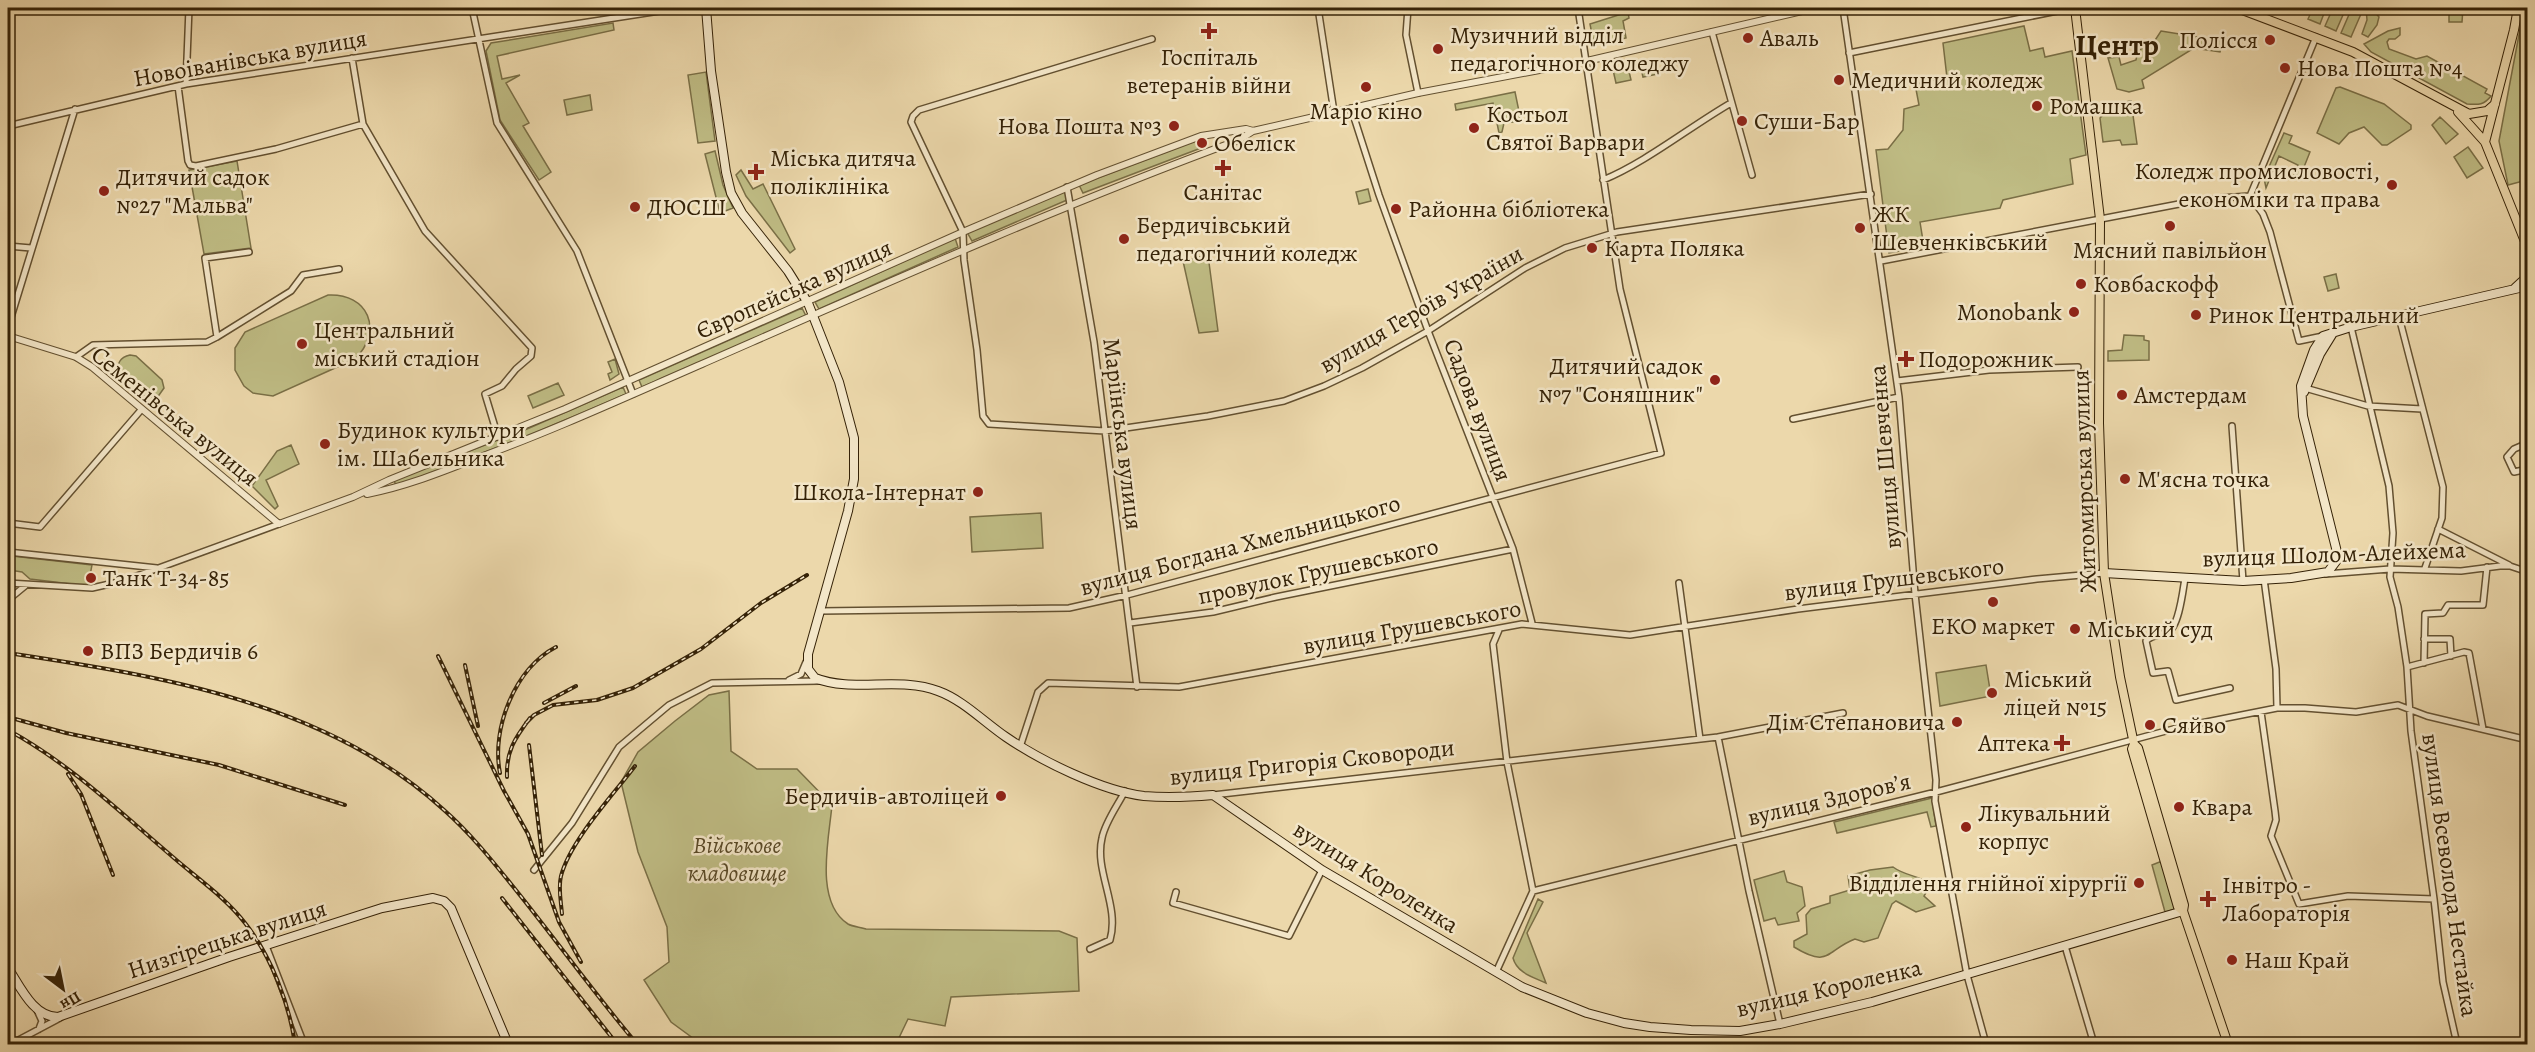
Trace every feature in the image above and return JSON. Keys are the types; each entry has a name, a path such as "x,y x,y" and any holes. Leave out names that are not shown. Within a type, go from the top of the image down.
{"main road":[{"path":"706,8 711,70 731,193 742,213 788,271 808,303 847,410 854,438 855,459 848,512 808,654 810,673 823,681"},
{"name":"Житомирська вулиця","path":"2074,8 2080,64 2090,118 2100,219 2099,423 2104,573 2120,677 2133,742 2132,749 2178,907 2183,912 2228,1044"},
{"path":"2237,8 2355,53 2454,108 2474,114 2487,111 2495,104"},
{"path":"2485,142 2518,8"},
{"path":"2454,108 2485,142 2528,249"},
{"path":"2514,289 2528,276"},
{"path":"2321,574 2332,569 2337,560 2337,552 2303,416 2301,386 2306,367 2323,336 2351,327 2528,286"},
{"path":"2301,398 2323,348 2334,332"},
{"name":"вулиця Шолом-Алейхема","path":"2104,573 2243,581 2321,574"},
{"name":"вулиця Григорія Сковороди","path":"823,681 916,686 937,690 1020,747 1062,770 1141,796 1177,798 1213,795"},
{"name":"вулиця Короленка","path":"1213,795 1322,870 1467,956 1497,970 1522,987 1587,1013 1624,1023 1691,1030 1740,1030 1780,1024 1872,1002 2183,912"},
{"name":"Низгірецька вулиця","path":"63,1016 130,991 382,908 428,898 444,901 451,908 508,1044"},
{"path":"8,969 36,1008 51,1017 63,1016"}],"street":[{"path":"186,84 189,8"},
{"path":"472,8 497,123 577,251 633,394"},
{"name":"Новоіванівська вулиця","path":"8,126 186,84 679,8"},
{"path":"1318,8 1334,112"},
{"path":"1408,8 1407,35 1418,93"},
{"path":"1578,8 1610,234"},
{"name":"Європейська вулиця","path":"353,497 391,489 433,475 538,435 963,249 1070,204 1239,140 1253,131 1418,93 1587,61 1815,8"},
{"name":"вулиця Шевченка","path":"1843,8 1899,397 1915,594 1936,780 1939,830 1967,975 1986,1044"},
{"path":"1849,53 2074,8"},
{"path":"1712,32 1752,176"},
{"path":"2250,196 2316,37"},
{"path":"963,249 963,232 911,123 913,116 919,111 1152,39"},
{"path":"352,58 363,124 430,237 532,348 531,356 502,386 485,394 498,437"},
{"path":"178,86 190,165 196,166 276,149 363,124"},
{"path":"1603,180 1618,174 1731,103"},
{"name":"Садова вулиця","path":"1351,108 1379,195 1428,331 1513,549 1532,623"},
{"path":"8,327 75,110"},
{"name":"Європейська вулиця","path":"8,583 27,586 92,588 159,568 353,497 389,480 498,437 629,382 1067,187 1201,136 1246,129 1253,131"},
{"name":"Маріїнська вулиця","path":"1067,187 1094,342 1137,687"},
{"name":"вулиця Героїв України","path":"963,249 986,422 1105,431 1208,416 1284,401 1362,368 1428,331 1525,268 1565,248 1610,234 1871,194"},
{"path":"1881,261 2100,219 2220,198 2250,196"},
{"path":"2250,196 2263,214 2270,232 2299,341 2323,336"},
{"name":"вулиця Богдана Хмельницького","path":"820,611 1069,608 1127,596 1661,453 1620,289 1610,234"},
{"path":"8,246 31,248"},
{"path":"217,337 205,258 249,252"},
{"path":"76,357 93,345 207,342 291,291 303,275 339,269"},
{"path":"2399,317 2443,487 2442,518 2425,568"},
{"name":"вулиця Всеволода Нестайка","path":"2351,327 2388,486 2393,533 2391,568 2407,668 2413,751 2443,982 2457,1044"},
{"name":"Семенівська вулиця","path":"8,336 76,357 92,367 279,524"},
{"path":"1897,381 1989,370 2078,367"},
{"path":"2305,388 2368,406 2422,409"},
{"path":"1793,419 1899,397"},
{"path":"8,523 40,527 141,410"},
{"path":"2232,426 2243,581"},
{"path":"2528,443 2514,449 2507,457 2514,472 2528,470"},
{"path":"2438,529 2492,554 2510,566"},
{"name":"провулок Грушевського","path":"1130,623 1212,612 1513,549"},
{"path":"8,552 159,568"},
{"name":"вулиця Шолом-Алейхема","path":"2321,574 2391,568 2461,571 2510,566 2528,572"},
{"path":"2424,663 2425,614 2443,613 2448,605 2483,605 2487,567"},
{"name":"вулиця Грушевського","path":"1020,747 1038,692 1048,683 1179,687 1532,623 1630,634 1798,609 2104,573"},
{"path":"2185,578 2175,625 2169,632 2151,636 2146,641 2153,673 2168,671 2176,700 2230,688"},
{"path":"2264,579 2276,669 2277,708"},
{"path":"1679,583 1700,739"},
{"path":"8,598 27,586"},
{"path":"1497,970 1533,891 1507,762 1493,644 1495,634 1500,629"},
{"path":"2424,639 2450,639 2451,656"},
{"path":"2407,668 2464,652 2471,656 2482,729"},
{"path":"786,681 801,674 808,654"},
{"name":"вулиця Григорія Сковороди","path":"534,870 572,823 619,747 669,705 712,683 823,681"},
{"name":"вулиця Здоровʼя","path":"1533,891 1936,792 2133,742 2181,727 2277,708 2356,712 2398,705 2427,716 2528,740"},
{"path":"2261,712 2276,820 2271,836 2299,904 2348,896 2434,900"},
{"name":"вулиця Григорія Сковороди","path":"1213,795 1718,737 1843,713"},
{"path":"1718,737 1749,891 1780,1024"},
{"path":"1090,949 1110,940 1112,933 1112,914 1101,856 1102,837 1125,791"},
{"path":"1176,892 1173,903 1289,936 1322,870"},
{"path":"266,946 303,1044"},
{"path":"2065,946 2094,1044"},
{"path":"36,1008 42,1021 37,1031"},
{"name":"Низгірецька вулиця","path":"11,1044 63,1016"}],"green space":[{"path":"2313,8 2326,8 2320,24 2308,19"},
{"path":"2333,8 2346,8 2336,31 2325,26"},
{"path":"2366,8 2375,8 2374,11 2379,17 2377,25 2368,37 2362,34 2367,20"},
{"path":"2449,8 2463,8 2462,22 2449,22"},
{"path":"2524,8 2528,8 2527,180 2508,185 2499,141"},
{"path":"2351,10 2361,14 2351,37 2341,33"},
{"path":"1628,12 1629,18 1623,21 1626,38 1594,45 1590,24"},
{"path":"613,23 614,30 497,56 502,79 520,75 506,83 529,123 523,126 551,172 539,180 500,120 486,51 491,43"},
{"path":"2024,26 2030,51 2043,48 2045,57 2072,51 2086,155 2070,159 2073,184 2003,200 2000,208 1920,222 1924,247 1889,253 1876,150 1888,149 1903,130 1904,109 1919,105 1915,84 1947,78 1943,43"},
{"path":"2400,28 2400,35 2387,42 2389,49 2416,59 2427,56 2487,89 2485,93 2491,96 2481,104 2467,104 2371,52 2364,44 2388,31"},
{"path":"2161,31 2223,41 2220,52 2194,48 2142,80 2144,88 2129,92 2117,89 2108,58 2119,57 2121,65 2136,60 2138,50 2152,45"},
{"path":"1655,60 1658,74 1643,77 1640,64"},
{"path":"1628,67 1631,80 1616,83 1613,70"},
{"path":"706,72 715,141 698,143 688,75"},
{"path":"2340,87 2384,104 2411,125 2411,129 2387,145 2382,145 2364,127 2349,133 2339,144 2317,133 2336,88"},
{"path":"1515,92 1521,121 1504,123 1502,132 1499,133 1493,103 1456,110 1455,104"},
{"path":"590,95 592,110 567,115 564,100"},
{"path":"2131,101 2137,144 2122,145 2120,140 2103,142 2100,118 2107,111 2115,109 2115,104"},
{"path":"2440,117 2458,134 2446,144 2432,125"},
{"path":"2284,133 2292,136 2289,143 2310,152 2300,177 2294,174 2298,165 2279,156 2266,188 2264,178"},
{"path":"1198,140 1201,148 1083,193 1079,185"},
{"path":"2468,147 2483,168 2467,178 2454,157"},
{"path":"715,151 723,185 733,208 720,213 705,154"},
{"path":"237,161 251,248 204,254 189,170"},
{"path":"741,170 753,189 763,184 795,249 790,253 746,196 736,175"},
{"path":"1368,189 1371,201 1359,204 1356,192"},
{"path":"1065,191 1067,200 972,241 967,232"},
{"path":"955,238 958,247 819,309 815,302"},
{"path":"1208,255 1218,331 1199,333 1183,261"},
{"path":"2336,274 2339,288 2328,291 2324,277"},
{"name":"Центральний міський стадіон","path":"328,295 353,300 362,307 367,315 370,325 369,336 364,348 355,359 273,396 253,393 244,386 235,370 235,348 245,332"},
{"path":"802,308 806,316 642,387 639,380"},
{"path":"2124,335 2144,336 2144,340 2149,341 2149,360 2108,361 2108,351 2122,350"},
{"path":"136,356 162,380 164,388 157,398 146,397 119,374 120,362 124,357"},
{"path":"615,359 619,374 610,380 608,374 612,372 608,362"},
{"path":"558,383 564,395 533,408 528,396"},
{"path":"623,387 626,394 530,435 396,486 394,480 527,429"},
{"path":"291,445 299,464 266,480 278,506 275,509 252,486 277,451"},
{"path":"1041,513 1043,548 972,552 970,517"},
{"path":"12,556 92,565 88,586 30,579 22,572 9,570"},
{"path":"1986,665 1991,696 1940,706 1936,673"},
{"name":"Військове кладовище","path":"729,691 731,751 757,769 797,769 832,805 827,852 827,886 837,914 848,924 866,929 1059,931 1077,938 1079,991 951,997 945,1026 908,1019 896,1044 701,1044 671,1022 644,980 669,962 667,927 638,852 621,782 638,752 709,695"},
{"path":"1932,798 1936,826 1931,827 1927,812 1837,833 1834,822"},
{"path":"2162,861 2176,909 2165,912 2152,865"},
{"path":"1893,867 1931,884 1924,896 1935,906 1916,912 1896,901 1892,904 1878,938 1864,942 1855,939 1821,957 1815,957 1794,947 1794,941 1807,934 1806,915 1811,909 1830,903 1830,896 1850,890 1848,876"},
{"path":"1784,871 1787,882 1802,887 1805,906 1797,913 1799,921 1778,925 1775,918 1764,921 1754,880"},
{"path":"1538,899 1543,902 1527,933 1546,983 1522,971 1513,958"}],"railway":[{"path":"526,723 534,715 553,705 597,700 633,688 701,649 761,603 807,575"},
{"path":"500,773 499,738 509,701 529,669 556,647"},
{"path":"8,653 124,672 182,684 239,700 294,719 347,743 398,773 444,810 479,846 637,1044"},
{"path":"438,656 504,791 528,834 559,922 581,962"},
{"path":"465,665 478,726"},
{"path":"544,703 576,686"},
{"path":"8,717 66,733 219,765 345,805"},
{"path":"507,777 512,745 530,718"},
{"path":"8,730 73,773 229,905 254,936 271,965 288,1012 295,1044"},
{"path":"529,745 542,855"},
{"path":"562,914 560,885 566,862 583,833 635,766"},
{"path":"68,774 81,794 113,875"},
{"path":"502,898 617,1044"}],"place":[{"name":"Госпіталь ветеранів війни","path":"1209,31"},
{"name":"Аваль","path":"1748,38"},
{"name":"Полісся","path":"2270,40"},
{"name":"Музичний відділ педагогічного коледжу","path":"1438,49"},
{"name":"Нова Пошта №4","path":"2285,68"},
{"name":"Медичний коледж","path":"1839,80"},
{"name":"Маріо кіно","path":"1366,87"},
{"name":"Ромашка","path":"2037,106"},
{"name":"Суши-Бар","path":"1742,121"},
{"name":"Нова Пошта №3","path":"1174,126"},
{"name":"Костьол Святої Варвари","path":"1474,128"},
{"name":"Обеліск","path":"1202,143"},
{"name":"Санітас","path":"1223,168"},
{"name":"Міська дитяча поліклініка","path":"756,172"},
{"name":"Коледж промисловості, економіки та права","path":"2392,185"},
{"name":"Дитячий садок №27 \"Мальва\"","path":"104,191"},
{"name":"ДЮСШ","path":"635,207"},
{"name":"Районна бібліотека","path":"1396,209"},
{"name":"Мясний павільйон","path":"2170,226"},
{"name":"ЖК Шевченківський","path":"1860,228"},
{"name":"Бердичівський педагогічний коледж","path":"1124,239"},
{"name":"Карта Поляка","path":"1592,248"},
{"name":"Ковбаскофф","path":"2081,284"},
{"name":"Monobank","path":"2074,312"},
{"name":"Ринок Центральний","path":"2196,315"},
{"name":"Центральний міський стадіон","path":"302,344"},
{"name":"Подорожник","path":"1906,359"},
{"name":"Дитячий садок №7 \"Соняшник\"","path":"1715,380"},
{"name":"Амстердам","path":"2122,395"},
{"name":"Будинок культури ім. Шабельника","path":"325,444"},
{"name":"М'ясна точка","path":"2125,479"},
{"name":"Школа-Інтернат","path":"978,492"},
{"name":"Танк Т-34-85","path":"91,578"},
{"name":"ЕКО маркет","path":"1993,602"},
{"name":"Міський суд","path":"2075,629"},
{"name":"ВПЗ Бердичів 6","path":"88,651"},
{"name":"Міський ліцей №15","path":"1992,693"},
{"name":"Дім Степановича","path":"1957,722"},
{"name":"Сяйво","path":"2150,725"},
{"name":"Аптека","path":"2062,743"},
{"name":"Бердичів-автоліцей","path":"1001,796"},
{"name":"Квара","path":"2179,807"},
{"name":"Лікувальний корпус","path":"1966,827"},
{"name":"Відділення гнійної хірургії","path":"2139,883"},
{"name":"Інвітро - Лабораторія","path":"2208,899"},
{"name":"Наш Край","path":"2232,960"}],"district":[{"name":"Центр","path":"2117,45"}]}
